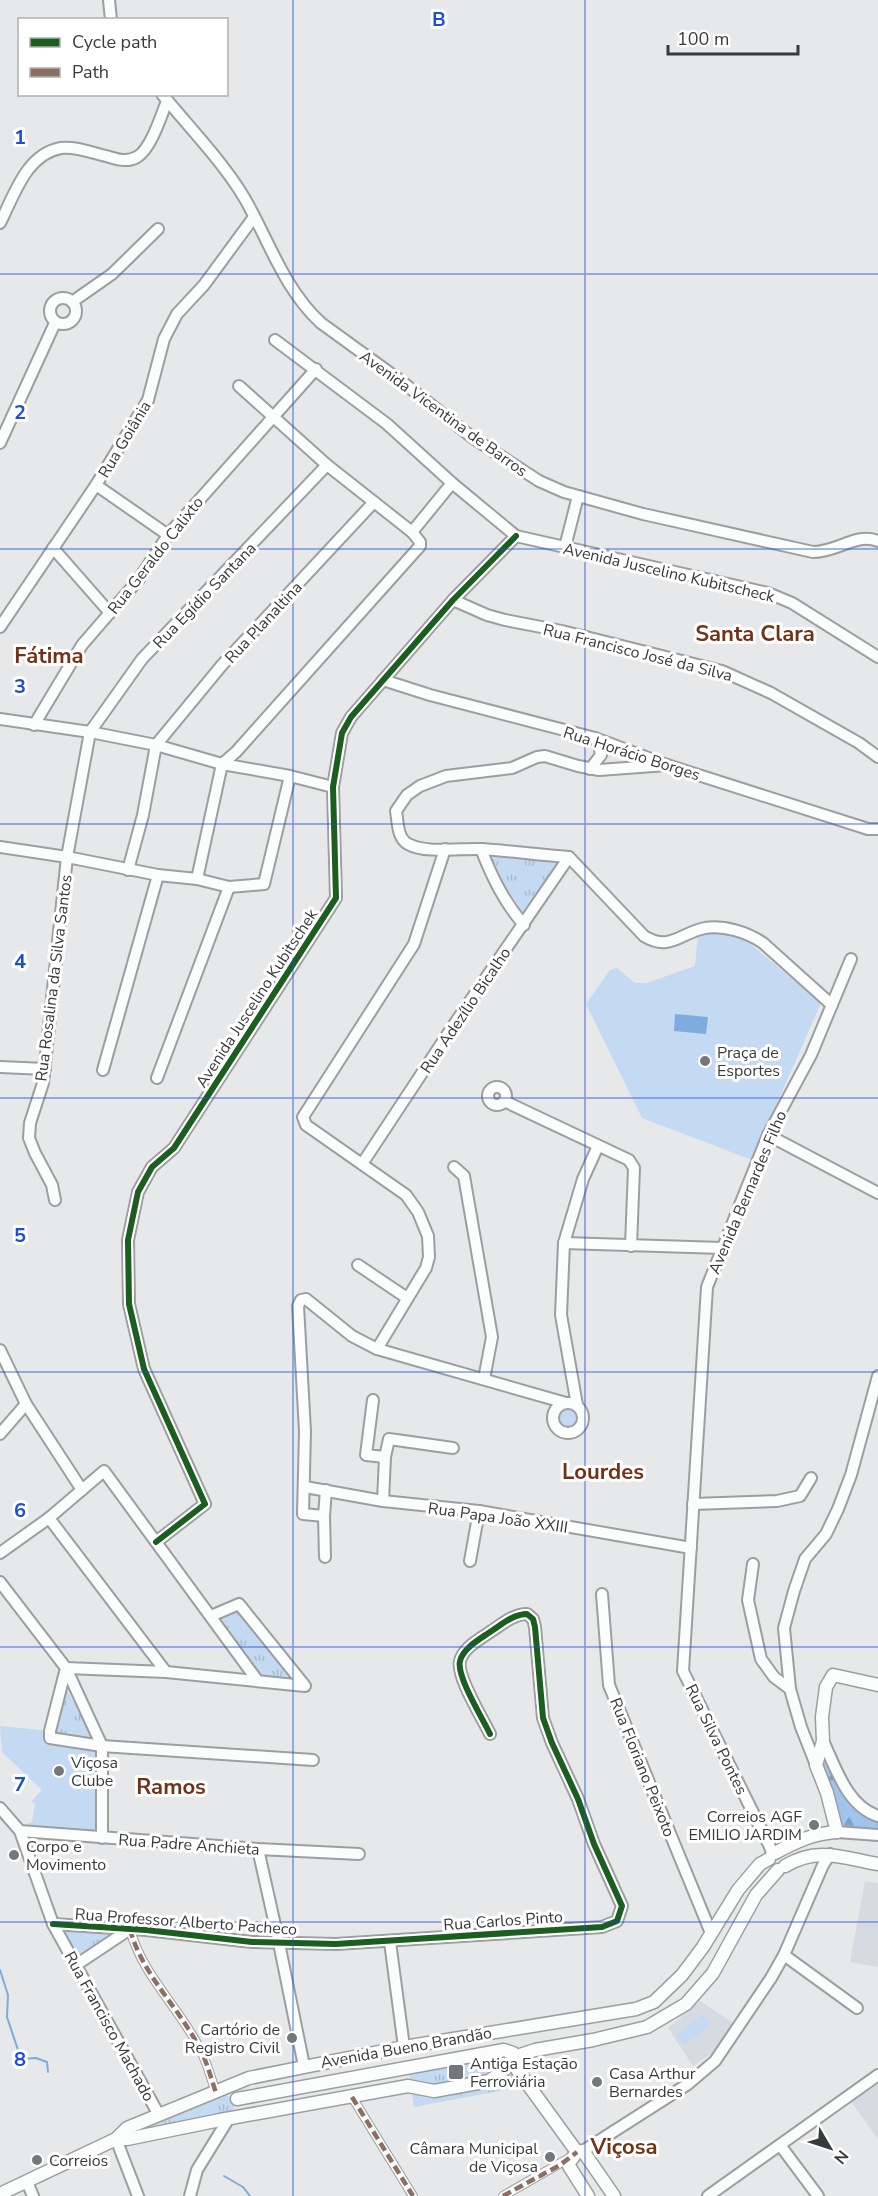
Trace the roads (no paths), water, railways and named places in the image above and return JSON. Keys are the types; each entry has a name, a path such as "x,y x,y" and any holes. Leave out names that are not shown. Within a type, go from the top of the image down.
{"street":[{"path":"109,0 111,18"},
{"path":"0,223 26,171 40,157 61,148 78,149 125,161 138,156 149,144 164,98"},
{"name":"Avenida Vicentina de Barros","path":"164,98 244,198 294,294 321,323 512,465 539,481 578,496 643,514 813,552 826,552 858,539 870,538 878,542"},
{"name":"Rua Goiânia","path":"0,627 96,485 148,400 164,339 173,320 204,285 254,217"},
{"path":"72,302 112,274 158,229"},
{"path":"64,298 72,302 76,309 75,318 64,325 55,323 51,316 52,303 64,298"},
{"path":"0,443 55,323"},
{"path":"275,340 387,424 452,483 516,536"},
{"name":"Rua Geraldo Calixto","path":"34,725 81,645 139,579 168,535 316,369"},
{"path":"197,879 222,764 236,752 420,546 420,542 412,532 327,465 239,386"},
{"name":"Rua Egídio Santana","path":"90,732 142,659 327,465"},
{"path":"412,532 452,483"},
{"path":"96,485 168,535"},
{"path":"565,548 578,496"},
{"name":"Rua Planaltina","path":"156,745 222,665 374,502"},
{"name":"Avenida Juscelino Kubitscheck","path":"516,536 768,593 792,603 878,657"},
{"name":"Avenida Juscelino Kubitschek","path":"156,1542 205,1504 144,1369 129,1304 128,1240 138,1192 152,1167 174,1148 336,898 333,787 342,733 351,717 453,600 516,536"},
{"path":"53,548 110,613"},
{"name":"Rua Francisco José da Silva","path":"453,600 496,618 573,634 722,671 771,693 859,743 878,757"},
{"name":"Rua Horácio Borges","path":"383,680 430,695 595,738 667,765 868,829 878,829"},
{"path":"0,719 90,732 156,745 222,764 290,776 333,787"},
{"name":"Rua Rosalina da Silva Santos","path":"55,1200 52,1185 29,1138 30,1123 43,1083 67,857 90,732"},
{"path":"590,769 601,755 595,738"},
{"path":"128,870 143,815 156,745"},
{"path":"619,769 622,748"},
{"path":"667,765 590,769 545,756 512,768 446,776 420,786 407,795 396,811 399,831 409,845 569,857 644,936 654,942 667,943 705,928 721,928 750,935 763,943 832,1005"},
{"path":"0,848 67,857 158,875 197,879 229,887 264,884 290,776"},
{"path":"377,1349 426,1268 429,1257 426,1228 406,1195 306,1125 303,1117 414,944 445,849"},
{"path":"481,849 493,881 511,910 524,925"},
{"name":"Rua Adezílio Bicalho","path":"362,1164 569,857"},
{"path":"103,1070 158,875"},
{"path":"157,1078 229,887"},
{"name":"Avenida Bernardes Filho","path":"691,1548 707,1287 768,1135 810,1055 851,959"},
{"path":"0,1067 45,1069"},
{"path":"504,1101 629,1160 634,1168 631,1246"},
{"path":"768,1135 878,1193"},
{"path":"324,1516 303,1514 305,1431 298,1306 301,1300 306,1299 352,1336 377,1349 571,1404 561,1315 564,1243 583,1179 598,1146"},
{"path":"454,1167 464,1176 492,1337 484,1379"},
{"path":"564,1243 722,1248"},
{"path":"358,1265 407,1298"},
{"path":"0,1350 26,1404 82,1490"},
{"path":"502,2196 560,2165 657,2105 688,2084 715,2061 765,1988 784,1955 823,1864 830,1854 837,1832 827,1793 801,1726 790,1689 784,1628 805,1559 825,1534 838,1509 865,1428 877,1382"},
{"path":"373,1400 366,1455 385,1457"},
{"path":"0,1434 26,1404"},
{"path":"865,1428 878,1422"},
{"path":"383,1501 385,1457 389,1439 453,1448"},
{"path":"0,1553 49,1518 104,1471 257,1680"},
{"path":"693,1504 777,1501 800,1496 811,1478"},
{"name":"Rua Papa João XXIII","path":"305,1487 383,1501 479,1511 691,1548"},
{"path":"325,1557 326,1490"},
{"path":"470,1561 479,1511"},
{"path":"49,1518 166,1672"},
{"name":"Rua Silva Pontes","path":"691,1548 683,1671 772,1855"},
{"path":"753,1564 748,1600 761,1659 774,1677 790,1689"},
{"path":"0,1582 66,1668 102,1746 102,1838"},
{"name":"Rua Floriano Peixoto","path":"602,1594 609,1685 711,1933"},
{"path":"66,1668 166,1672 305,1686 240,1604 211,1617"},
{"name":"Rua Carlos Pinto","path":"390,1942 602,1927 617,1921 622,1906 543,1718 540,1666 532,1619 527,1614 511,1618 476,1642 464,1653 460,1662 464,1680 490,1734"},
{"path":"66,1668 50,1738 102,1746 313,1760"},
{"path":"816,1765 823,1741 822,1717 826,1687 833,1675 878,1685"},
{"path":"823,1741 840,1779 853,1799 867,1812 878,1816"},
{"name":"Rua Francisco Machado","path":"0,1808 20,1831 53,1924 155,2117"},
{"name":"Rua Padre Anchieta","path":"20,1831 258,1849 359,1854"},
{"path":"837,1832 878,1835"},
{"name":"Avenida Bueno Brandão","path":"0,2194 116,2139 127,2128 249,2078 404,2047 636,2009 654,2002 682,1976 738,1890 760,1864 799,1840 822,1833 837,1832"},
{"path":"258,1849 304,2066"},
{"path":"138,2196 116,2139 127,2139 408,2086 434,2091 489,2081 502,2072 514,2057 535,2050 593,2040 647,2027 686,2004 713,1973 756,1895 782,1868 809,1855 830,1854 878,1864"},
{"path":"772,1855 771,1868 782,1868"},
{"name":"Rua Professor Alberto Pacheco","path":"53,1924 130,1929 252,1942 390,1942"},
{"path":"76,1965 130,1929 134,1945 143,1963 200,2049 218,2092 230,2092 237,2099 238,2108 229,2118 197,2170 190,2196"},
{"path":"390,1942 404,2047"},
{"path":"784,1955 857,2008"},
{"path":"237,2099 510,2050 516,2068 614,2196"},
{"path":"708,2196 878,2075"},
{"path":"352,2097 413,2196"},
{"path":"154,2133 147,2125 155,2117"},
{"path":"780,2145 818,2196"},
{"path":"580,2152 569,2163 569,2166 588,2196"},
{"path":"27,2182 33,2196"}],"waterway":[{"path":"0,1970 8,1995 7,2017 21,2059 36,2058 47,2062 48,2072"},
{"path":"224,2176 243,2187 250,2196"}],"place":[{"name":"Praça de Esportes","path":"705,1061"},
{"name":"Viçosa Clube","path":"59,1771"},
{"name":"Correios AGF EMILIO JARDIM","path":"814,1825"},
{"name":"Corpo e Movimento","path":"14,1855"},
{"name":"Cartório de Registro Civil","path":"292,2038"},
{"name":"Antiga Estação Ferroviária","path":"456,2072"},
{"name":"Casa Arthur Bernardes","path":"597,2082"},
{"name":"Câmara Municipal de Viçosa","path":"550,2157"},
{"name":"Correios","path":"37,2160"}],"district":[{"name":"Santa Clara","path":"755,633"},
{"name":"Fátima","path":"49,655"},
{"name":"Lourdes","path":"603,1471"},
{"name":"Ramos","path":"171,1786"},
{"name":"Viçosa","path":"624,2146"}]}
